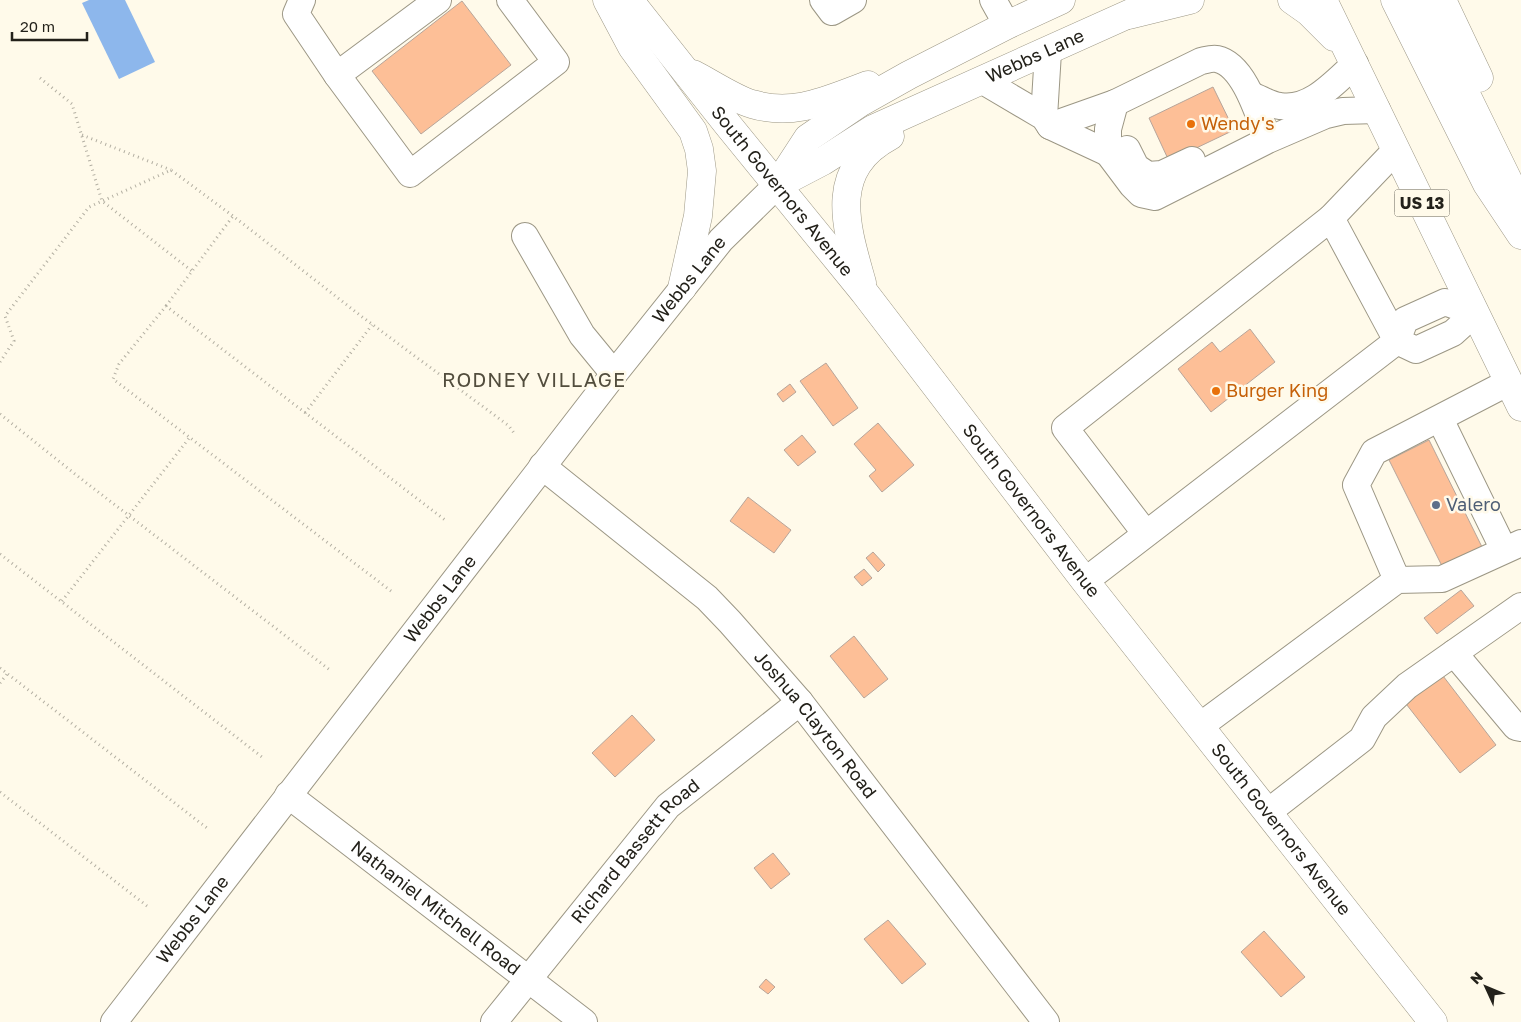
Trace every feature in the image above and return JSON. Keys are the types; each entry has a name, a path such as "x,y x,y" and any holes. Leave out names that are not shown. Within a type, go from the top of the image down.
{"main road":[{"path":"606,0 632,48 693,132 699,149 702,171 698,216 682,288"},
{"name":"South Governors Avenue","path":"629,0 864,292 1085,581 1433,1022"},
{"name":"Webbs Lane","path":"777,185 808,138 861,102 908,75 1061,0"},
{"name":"Webbs Lane","path":"777,185 823,161 873,129 1161,0"},
{"path":"1129,15 1190,0"},
{"path":"1292,0 1309,12 1351,57"},
{"name":"US 13","path":"1323,0 1521,407"},
{"path":"1395,0 1487,184 1521,235"},
{"path":"1420,0 1521,207"},
{"path":"1442,0 1488,98 1521,182"},
{"path":"683,68 750,104 789,110 832,98 872,83 908,75"},
{"path":"864,292 852,250 848,226 847,190 852,173 864,155 877,143 927,116 978,83"}],"street":[{"path":"302,0 296,14 410,174 556,62 510,0"},
{"path":"338,75 438,0"},
{"path":"823,0 832,12 852,0"},
{"path":"993,0 1007,25"},
{"path":"1047,121 1048,52"},
{"path":"1251,95 1278,106 1290,107 1303,104 1330,86 1351,57"},
{"path":"1047,121 1115,103 1201,61 1215,59 1224,62 1236,71 1251,95 1260,144"},
{"path":"1215,59 1207,74 1129,113 1122,126 1124,144 1136,167 1148,175 1162,174 1237,140 1260,144"},
{"path":"978,83 1108,153 1141,194 1154,196 1260,144 1326,115 1342,111 1377,110"},
{"path":"1108,153 1108,129 1115,103"},
{"path":"1146,534 1065,428 1331,218 1396,150"},
{"name":"Webbs Lane","path":"114,1022 542,466 682,288 721,240 777,185"},
{"path":"1331,218 1397,341 1416,350 1453,333 1475,313"},
{"path":"525,236 582,335 614,374"},
{"path":"1085,581 1397,341"},
{"path":"1397,580 1356,485 1374,452 1509,382"},
{"path":"1200,726 1397,580 1442,579 1513,547 1440,419"},
{"name":"Joshua Clayton Road","path":"542,466 707,598 730,622 800,702 1046,1022"},
{"path":"1268,812 1362,739 1374,717 1407,686 1520,607"},
{"path":"1454,653 1516,727 1521,728"},
{"name":"Richard Bassett Road","path":"494,1022 668,806 800,702"},
{"name":"Nathaniel Mitchell Road","path":"288,795 584,1022"}],"path":[{"path":"40,78 72,104 102,201 192,271"},
{"path":"82,135 171,170 509,426 514,433"},
{"path":"0,362 14,341 5,316 89,207 171,170"},
{"path":"233,216 166,306 119,364 113,379 391,591"},
{"path":"166,306 446,520"},
{"path":"305,412 372,324"},
{"path":"0,414 330,670"},
{"path":"62,601 190,437"},
{"path":"0,554 262,757"},
{"path":"0,668 207,828"},
{"path":"0,683 7,674"},
{"path":"0,792 147,906"}],"water":[{"path":"89,0 125,0 155,62 119,79 82,3"}],"building":[{"path":"462,1 511,65 421,134 372,71"},
{"name":"Wendy's","path":"1213,87 1234,130 1169,161 1149,118"},
{"name":"Burger King","path":"1250,329 1275,362 1211,412 1178,369 1212,342 1220,352"},
{"path":"826,363 858,408 833,426 800,381"},
{"path":"790,384 796,392 783,402 777,394"},
{"path":"878,423 914,465 882,492 869,476 876,470 854,444"},
{"path":"802,435 816,452 798,466 784,450"},
{"name":"Valero","path":"1429,440 1483,549 1444,570 1389,460"},
{"path":"748,497 791,530 774,553 730,521"},
{"path":"873,552 885,565 878,572 866,558"},
{"path":"864,569 872,578 862,586 854,577"},
{"path":"1461,590 1474,606 1437,634 1424,618"},
{"path":"854,636 888,679 864,698 830,656"},
{"path":"1440,672 1496,745 1460,773 1403,700"},
{"path":"632,715 655,740 615,777 592,753"},
{"path":"773,853 790,874 771,889 754,868"},
{"path":"888,920 926,964 902,984 864,939"},
{"path":"1264,931 1305,977 1281,997 1241,952"},
{"path":"766,979 775,987 768,994 759,987"}],"place":[{"name":"Wendy's","path":"1191,124"},
{"name":"Burger King","path":"1216,391"},
{"name":"Valero","path":"1436,505"}],"district":[{"name":"RODNEY VILLAGE","path":"534,380"}]}
